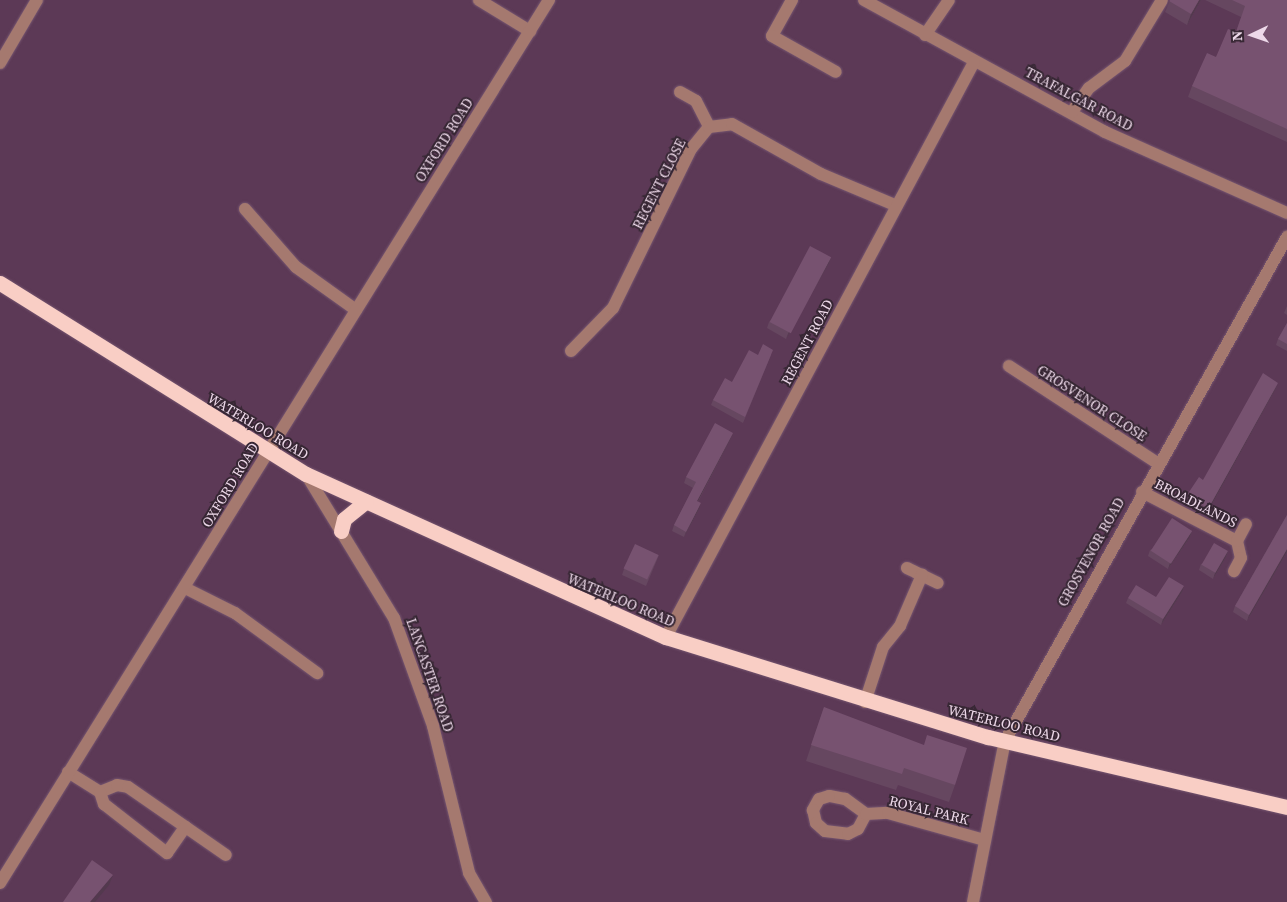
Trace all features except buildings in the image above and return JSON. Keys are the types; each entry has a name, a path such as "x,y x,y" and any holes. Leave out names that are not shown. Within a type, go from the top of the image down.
{"highway":[{"name":"WATERLOO ROAD","path":"0,283 306,474 666,637 865,702 1005,741 1287,807"},
{"path":"341,531 344,518 366,501"}],"street":[{"path":"0,63 37,0"},
{"path":"480,0 530,31"},
{"name":"OXFORD ROAD","path":"0,883 549,0"},
{"path":"792,0 772,36 836,72"},
{"name":"TRAFALGAR ROAD","path":"864,0 974,62 1072,112 1105,132 1287,213"},
{"path":"925,35 948,0"},
{"path":"1072,112 1089,88 1125,61 1162,0"},
{"name":"REGENT ROAD","path":"666,637 974,62"},
{"path":"680,92 696,101 709,127 732,124 821,174 897,206"},
{"name":"REGENT CLOSE","path":"571,351 614,308 691,149 709,127"},
{"path":"245,209 296,268 356,310"},
{"name":"GROSVENOR ROAD","path":"974,902 1005,741 1142,492 1287,237"},
{"name":"GROSVENOR CLOSE","path":"1009,366 1159,464"},
{"name":"LANCASTER ROAD","path":"306,474 394,618 434,726 469,873 486,902"},
{"name":"BROADLANDS","path":"1142,492 1237,541"},
{"name":"BROADLANDS","path":"1234,571 1241,558 1237,541 1246,524"},
{"path":"907,568 938,583"},
{"path":"865,702 883,648 900,626 922,575"},
{"path":"185,588 235,613 317,673"},
{"path":"68,772 100,792 104,804 167,853 185,827"},
{"path":"100,792 117,785 128,787 226,855"},
{"name":"ROYAL PARK","path":"866,814 888,813 986,840"}]}
